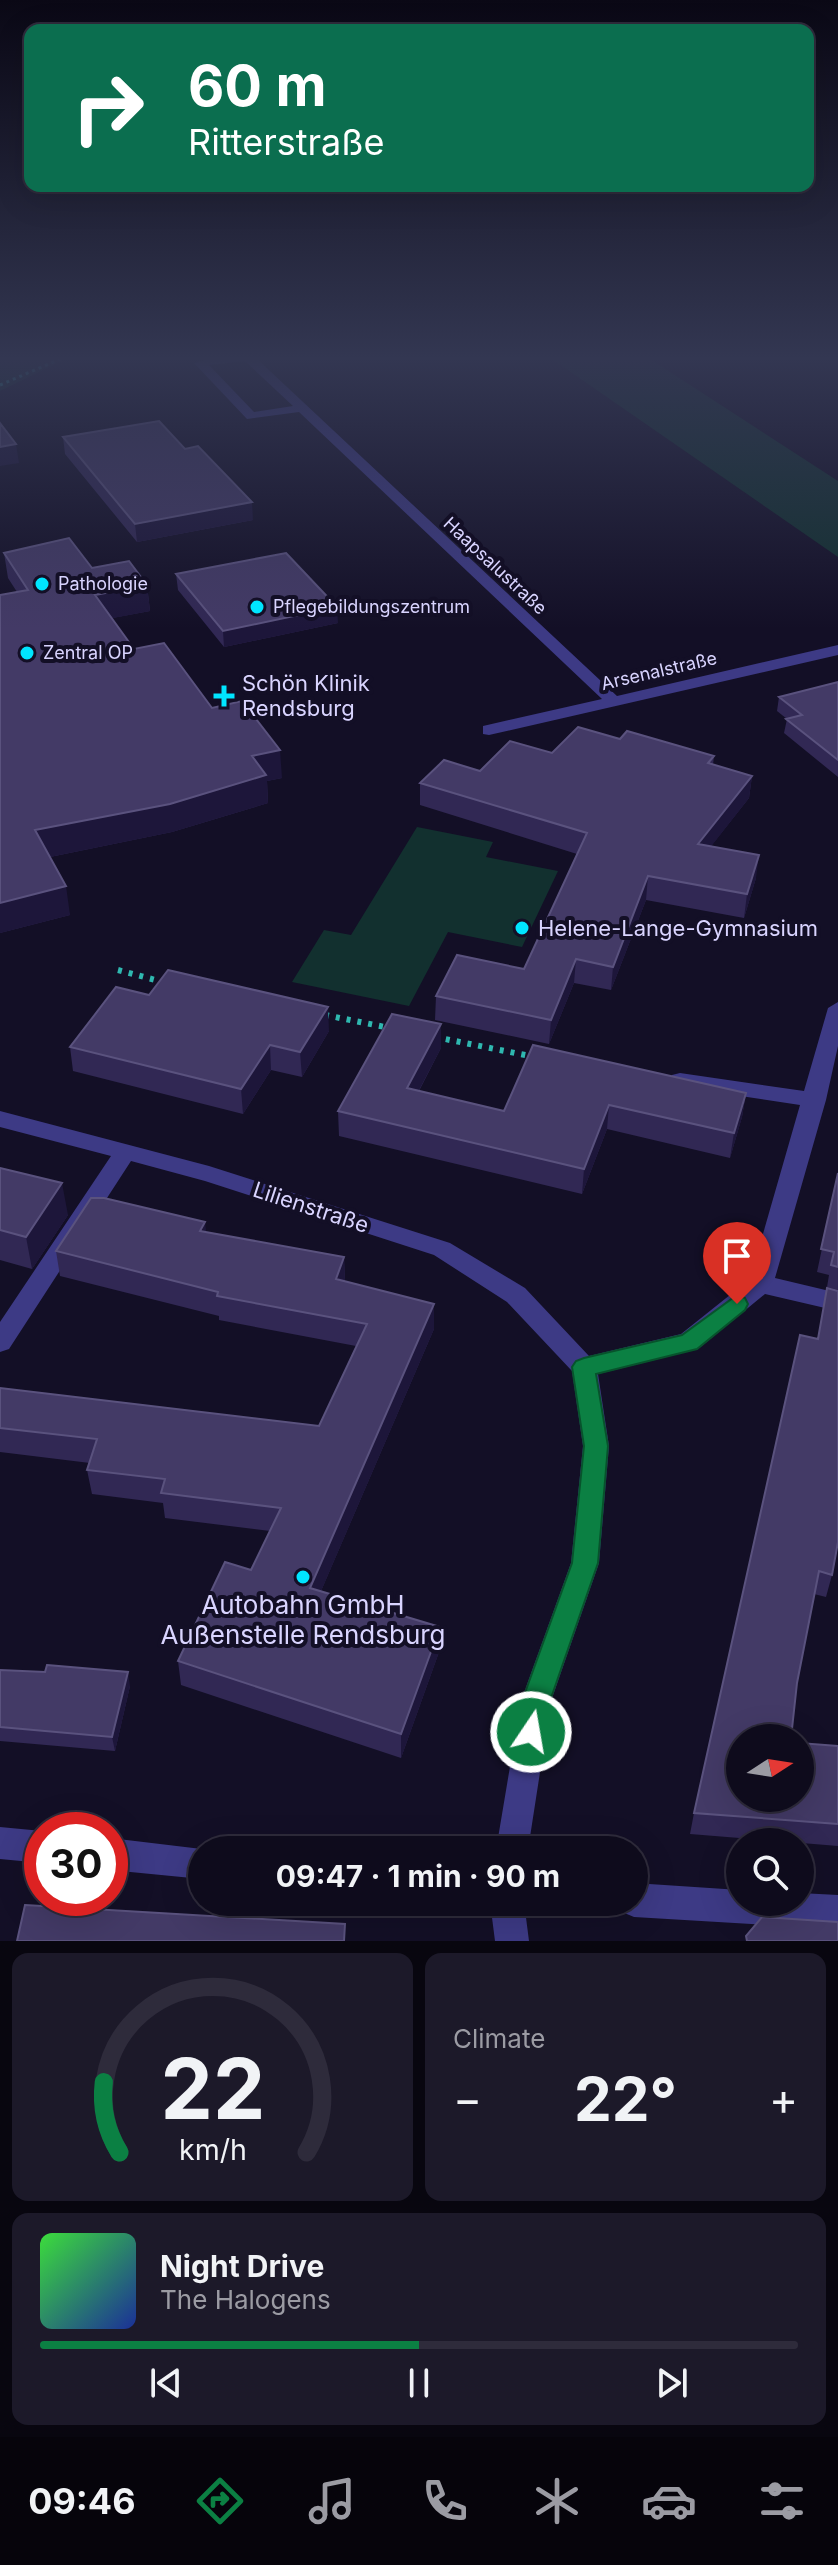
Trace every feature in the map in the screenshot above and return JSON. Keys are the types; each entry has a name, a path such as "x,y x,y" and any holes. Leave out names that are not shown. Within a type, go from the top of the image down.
{"street":[{"name":"Haapsalustraße","path":"342,448 613,701"},
{"name":"Arsenalstraße","path":"489,730 838,650"},
{"path":"514,1836 536,1701 585,1563 596,1446 584,1367 689,1342 761,1284 815,1100 838,1008"},
{"path":"659,1077 815,1100"},
{"name":"Lilienstraße","path":"0,1119 209,1174 442,1249 516,1295 584,1367"},
{"path":"0,1342 125,1152"},
{"path":"761,1284 838,1302"},
{"path":"0,1843 24,1845"},
{"path":"128,1856 188,1862"},
{"path":"648,1901 838,1912"},
{"path":"509,1916 512,1941"}],"path":[{"path":"118,970 166,983"},
{"path":"320,1014 396,1029"},
{"path":"427,1035 550,1060"}],"green space":[{"path":"680,448 787,448 838,481 838,557"},
{"path":"417,827 493,842 486,857 558,871 522,947 448,932 409,1006 292,982 324,930 351,935"}],"building":[{"path":"72,448 200,448 252,502 135,524"},
{"path":"69,538 92,568 129,561 147,585 95,595 134,649 164,643 212,708 242,701 280,750 252,756 266,775 170,804 35,830 66,886 0,903 0,595 28,590 4,553"},
{"name":"Pflegebildungszentrum","path":"286,553 337,607 223,631 176,574"},
{"path":"838,682 838,760 786,719 802,715 779,697"},
{"path":"578,727 620,739 627,731 714,756 708,763 752,776 698,844 759,855 747,894 648,876 613,967 576,959 551,1020 436,996 457,955 524,969 587,833 420,783 444,760 480,771 510,741 552,753"},
{"path":"168,970 328,1007 300,1052 270,1045 241,1089 70,1047 116,987 149,995"},
{"path":"392,1014 441,1024 407,1088 504,1111 533,1045 746,1093 734,1133 609,1105 584,1169 338,1111"},
{"path":"0,1168 62,1183 26,1237 0,1230"},
{"path":"838,1173 838,1267 831,1265 834,1252 821,1249"},
{"path":"91,1198 104,1198 205,1222 200,1231 344,1257 336,1279 434,1304 310,1588 440,1627 401,1734 178,1661 225,1562 251,1570 281,1508 161,1493 165,1479 87,1470 97,1439 0,1428 0,1388 319,1426 367,1324 217,1296 218,1292 56,1251"},
{"path":"827,1288 838,1291 838,1542 832,1575 819,1571 797,1683 793,1724 726,1724 726,1812 814,1812 814,1744 838,1746 838,1824 694,1813 800,1335 818,1339"},
{"path":"47,1665 128,1672 112,1737 0,1727 0,1670 45,1672"},
{"path":"24,1910 24,1916 128,1916 128,1911 345,1924 344,1941 17,1941"},
{"path":"762,1917 838,1922 838,1941 747,1941 746,1936"}],"place":[{"name":"Pathologie","path":"42,584"},
{"name":"Pflegebildungszentrum","path":"257,607"},
{"name":"Zentral OP","path":"27,653"},
{"name":"Schön Klinik Rendsburg","path":"224,696"},
{"name":"Helene-Lange-Gymnasium","path":"522,928"},
{"name":"Autobahn GmbH Außenstelle Rendsburg","path":"303,1577"}],"route":[{"path":"531,1732 536,1701 585,1563 596,1446 584,1367 689,1342 737,1304"}]}
